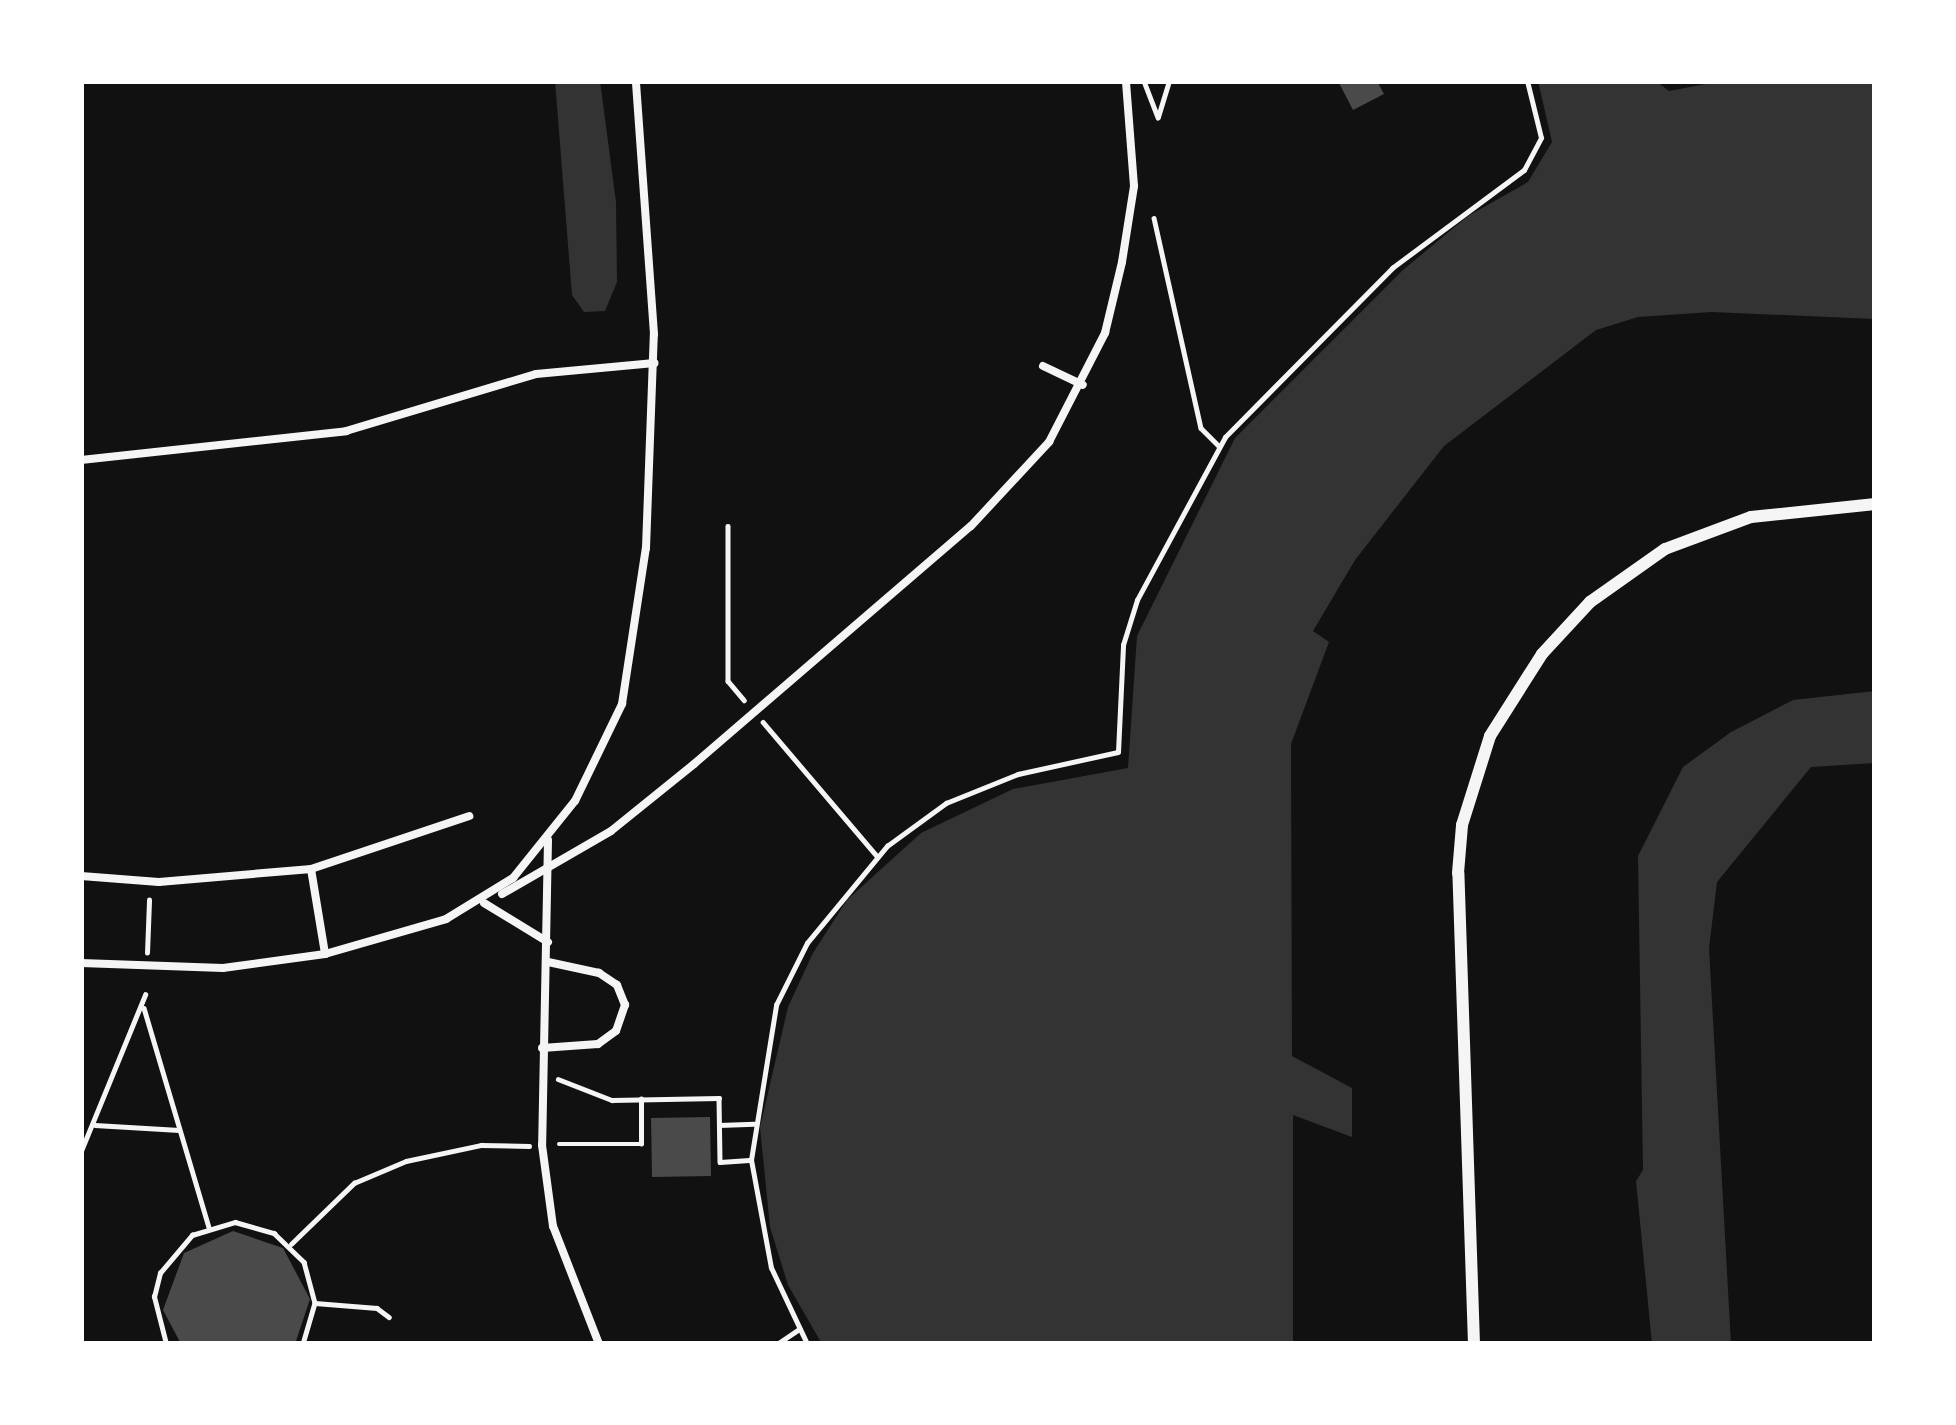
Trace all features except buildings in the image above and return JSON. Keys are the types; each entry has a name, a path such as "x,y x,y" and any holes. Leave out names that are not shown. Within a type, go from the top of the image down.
{"street":[{"path":"1474,1344 1458,873 1462,825 1490,736 1541,654 1590,602 1665,549 1751,517 1875,504"}],"lane":[{"path":"81,963 223,968 325,954 468,910 548,869 694,764 971,526 1048,442 1083,385 1105,333 1131,205 1126,81"},
{"path":"484,903 548,838 608,747 626,688 646,548 654,364 636,82"},
{"path":"81,460 346,431 536,374 654,364"},
{"path":"1043,366 1083,385"},
{"path":"81,876 159,882 311,869 469,816"},
{"path":"548,838 549,943 541,1078 553,1226 599,1344"},
{"path":"311,869 325,954"},
{"path":"484,903 549,943"},
{"path":"542,1048 598,1044 616,1031 625,1005 617,985 599,973 548,962"}],"path":[{"path":"1144,81 1158,117 1169,81"},
{"path":"807,1344 771,1268 751,1160 767,1041 791,972 823,918 887,845 980,789 1118,752 1124,645 1137,600 1219,446 1250,406 1392,268 1524,170 1541,138 1527,81"},
{"path":"1154,218 1201,428 1219,446"},
{"path":"147,952 149,900"},
{"path":"81,1151 144,1008 145,995"},
{"path":"144,1008 209,1228"},
{"path":"541,1078 567,1079 595,1097 719,1098 720,1162 751,1160"},
{"path":"556,1144 640,1144 641,1099"},
{"path":"719,1125 754,1124"},
{"path":"95,1125 181,1129"},
{"path":"290,1244 354,1183 406,1161 481,1145 529,1146"},
{"path":"166,1344 154,1297 160,1273 173,1251 209,1228 255,1225 290,1244 315,1303 303,1344"},
{"path":"315,1303 377,1308 389,1317"},
{"path":"777,1344 799,1329"}],"shaded area":[{"path":"555,81 600,81 616,202 617,282 605,311 584,312 572,295"},
{"path":"1538,81 1656,81 1669,91 1721,81 1875,81 1875,319 1712,312 1638,317 1596,330 1444,446 1355,560 1313,631 1329,642 1291,744 1292,1056 1352,1088 1352,1137 1293,1115 1293,1344 822,1344 788,1285 770,1227 760,1127 788,1007 813,953 847,900 921,833 1013,789 1128,768 1137,636 1235,438 1403,270 1468,216 1528,182 1552,142"},
{"path":"1875,691 1875,763 1811,767 1717,882 1709,948 1731,1344 1652,1344 1636,1181 1643,1170 1638,856 1683,767 1731,732 1793,700"}]}
